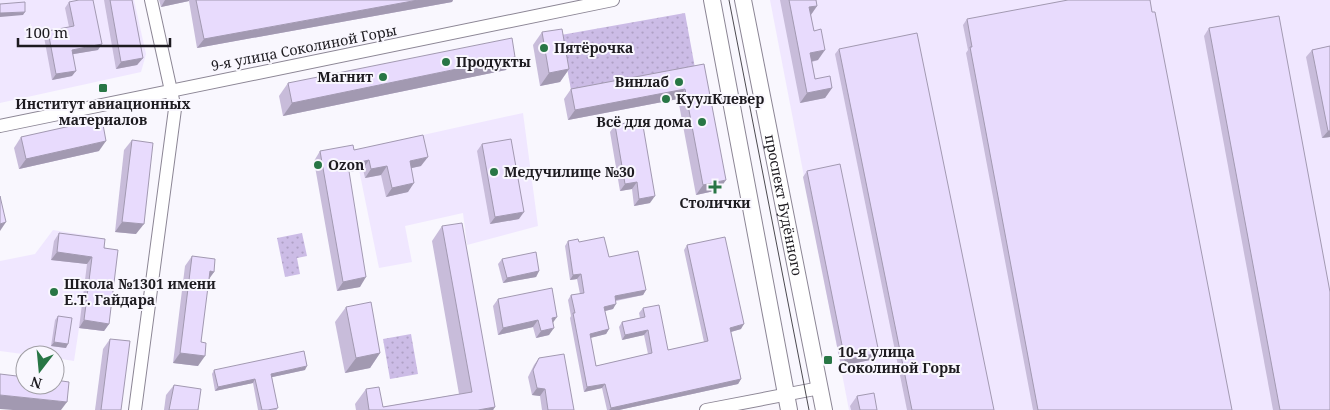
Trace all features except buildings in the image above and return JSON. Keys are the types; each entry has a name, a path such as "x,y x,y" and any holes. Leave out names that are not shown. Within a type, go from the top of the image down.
{"main road":[{"path":"712,0 787,402"},
{"name":"проспект Будённого","path":"743,0 824,410"}],"street":[{"path":"135,410 175,109 151,0"},
{"name":"9-я улица Соколиной Горы","path":"0,126 613,0"},
{"path":"706,410 787,402 820,388"}],"shaded area":[{"path":"0,0 134,0 146,54 141,72 0,103"},
{"path":"770,0 1330,0 1330,410 849,410"},
{"path":"685,13 695,68 571,90 561,35"},
{"path":"523,113 538,226 467,245 463,213 405,226 412,262 379,268 355,150"},
{"name":"Школа №1301 имени Е.Т. Гайдара","path":"53,230 98,237 113,257 104,331 79,328 74,361 65,360 65,345 15,345 15,353 0,351 0,261 35,254"},
{"path":"302,233 307,256 297,258 300,274 285,277 277,238"},
{"path":"411,334 418,374 390,379 383,339"}],"tram line":[{"path":"729,0 809,410"}],"place":[{"name":"Пятёрочка","path":"544,48"},
{"name":"Продукты","path":"446,62"},
{"name":"Магнит","path":"383,77"},
{"name":"Винлаб","path":"679,82"},
{"name":"Институт авиационных материалов","path":"103,88"},
{"name":"КуулКлевер","path":"666,99"},
{"name":"Всё для дома","path":"702,122"},
{"name":"Ozon","path":"318,165"},
{"name":"Медучилище №30","path":"494,172"},
{"name":"Столички","path":"715,187"},
{"name":"Школа №1301 имени Е.Т. Гайдара","path":"54,292"},
{"name":"10-я улица Соколиной Горы","path":"828,360"}]}
